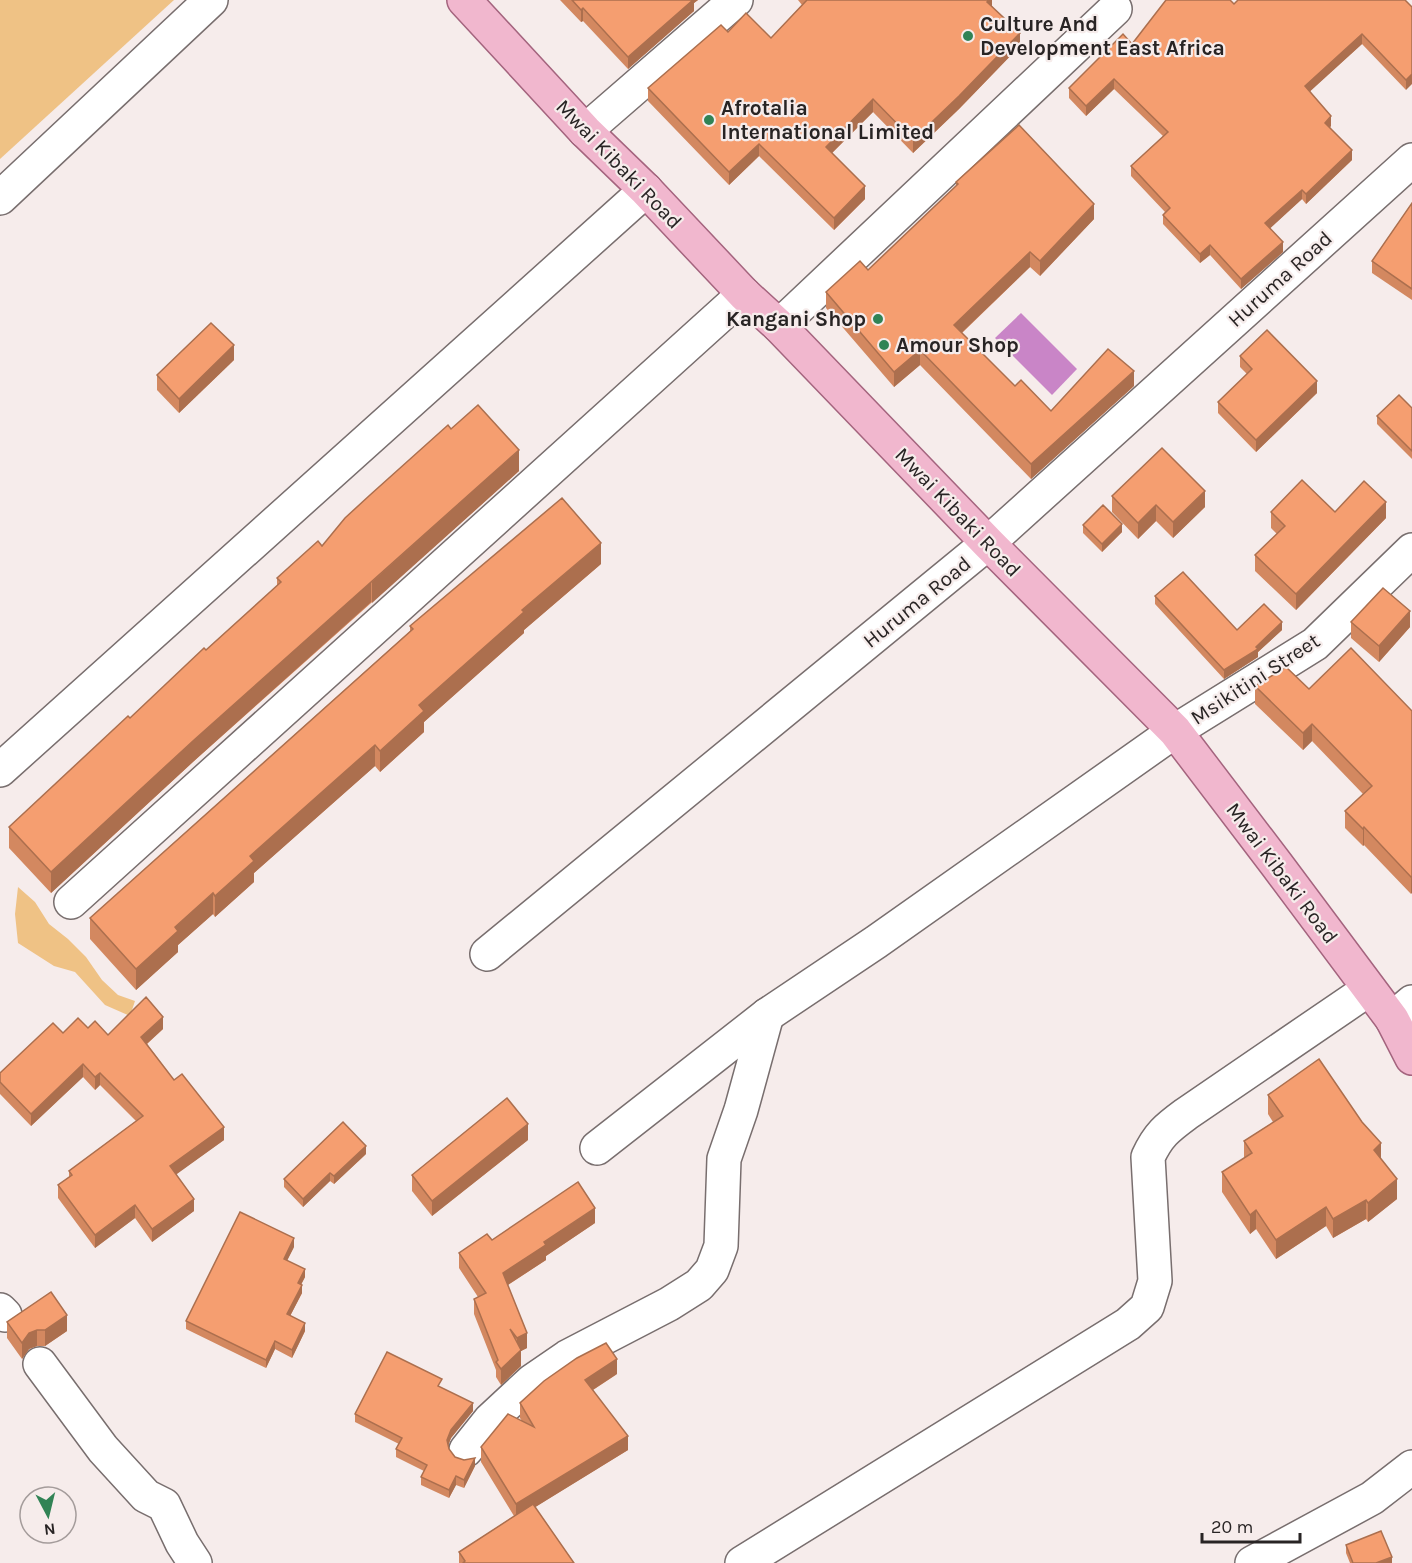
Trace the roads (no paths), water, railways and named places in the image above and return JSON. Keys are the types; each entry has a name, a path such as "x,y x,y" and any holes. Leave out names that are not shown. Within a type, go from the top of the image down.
{"main road":[{"name":"Mwai Kibaki Road","path":"464,0 585,131 646,190 744,294 779,326 1081,639 1175,731 1369,989 1402,1010 1412,1058"}],"street":[{"path":"0,198 211,0"},
{"path":"585,131 736,0"},
{"path":"779,326 1115,9"},
{"name":"Huruma Road","path":"487,954 988,543 1412,160"},
{"path":"0,770 646,190"},
{"path":"71,903 744,294"},
{"name":"Msikitini Street","path":"597,1148 767,1015 876,942 1175,731 1315,644 1412,550"},
{"path":"742,1563 1128,1324 1147,1307 1155,1281 1148,1158 1155,1143 1165,1130 1186,1114 1369,989"},
{"path":"466,1450 490,1420 532,1381 567,1357 669,1304 699,1285 712,1270 721,1246 724,1159 741,1110 767,1015"},
{"path":"39,1364 103,1449 146,1496 164,1504 182,1543 195,1563"},
{"path":"1252,1563 1372,1498 1412,1467"}],"place":[{"name":"Culture And Development East Africa","path":"968,36"},
{"name":"Afrotalia International Limited","path":"709,120"},
{"name":"Kangani Shop","path":"878,319"},
{"name":"Amour Shop","path":"884,345"}]}
